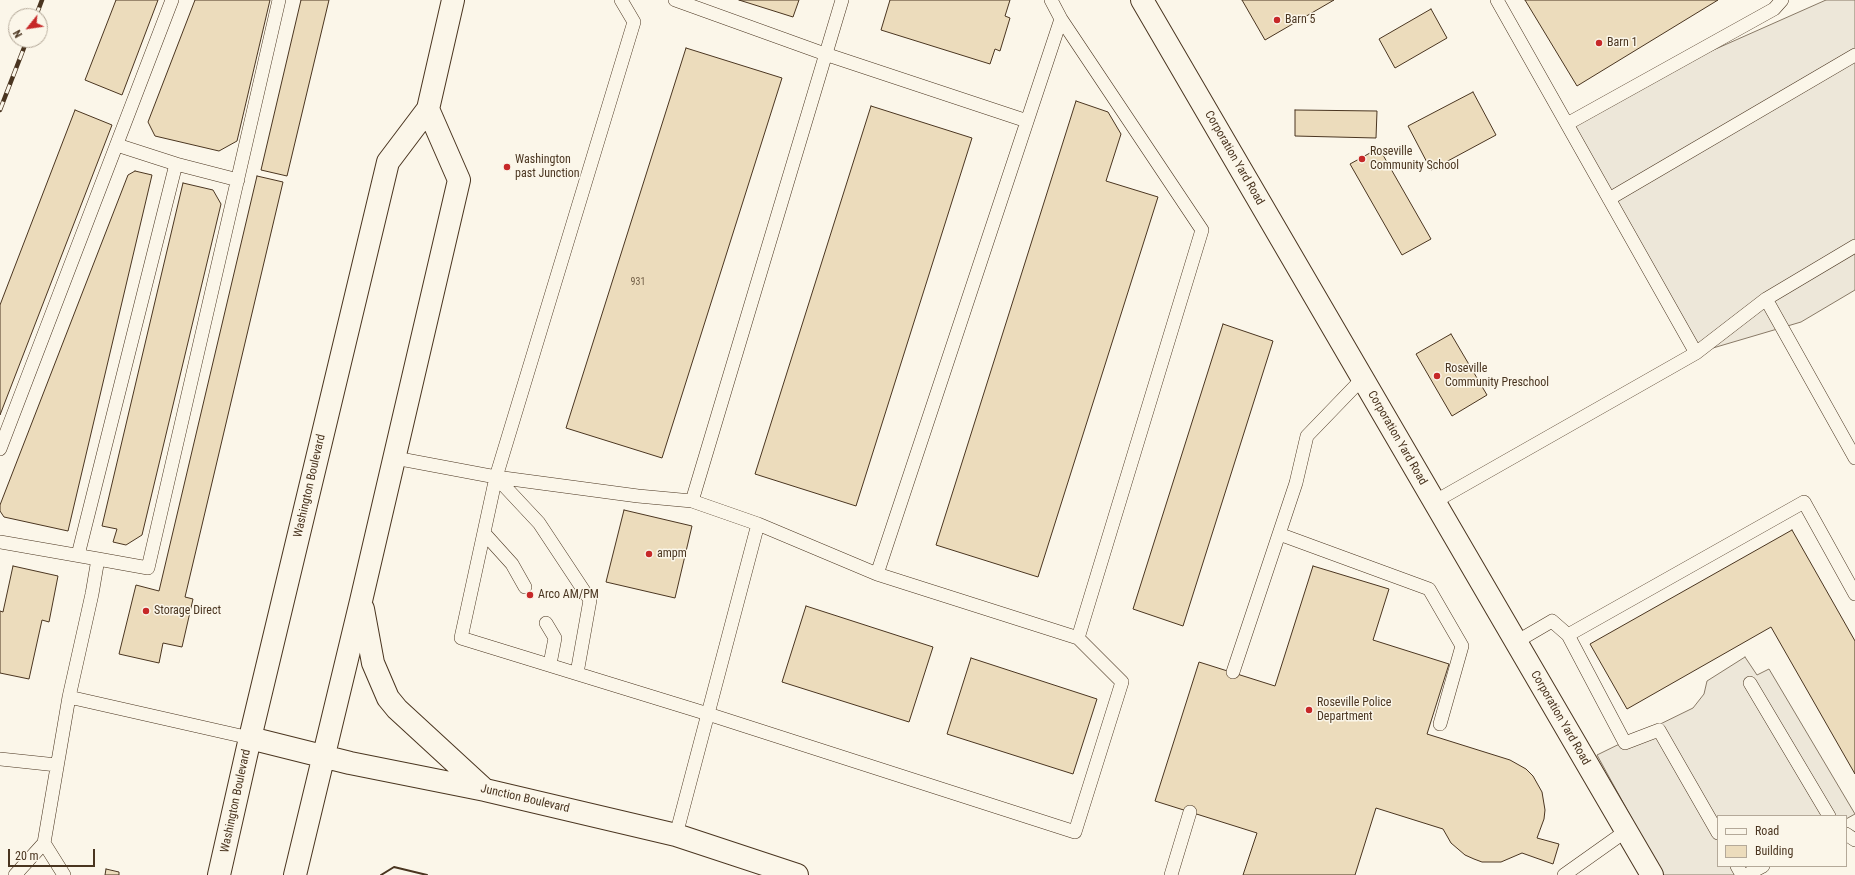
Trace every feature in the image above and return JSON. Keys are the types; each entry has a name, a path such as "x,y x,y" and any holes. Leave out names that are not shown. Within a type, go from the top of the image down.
{"main road":[{"name":"Washington Boulevard","path":"219,875 250,738 388,162 428,109 453,0"},
{"name":"Corporation Yard Road","path":"1142,0 1652,875"},
{"path":"295,875 395,458 459,180 428,109"},
{"path":"361,601 373,663 388,698 397,709 485,790"},
{"name":"Junction Boulevard","path":"250,738 324,756 485,790 676,835 797,875"}],"lane":[{"path":"0,449 172,0"},
{"path":"0,542 148,568 279,0"},
{"path":"395,458 496,477 692,502 758,524 877,574 1078,638 1122,682 1075,832 550,664 461,638 496,477 634,22 621,0"},
{"path":"675,0 826,54 1027,121"},
{"path":"692,502 842,0"},
{"path":"1051,0 1061,19 1202,230 1078,638"},
{"path":"1497,0 1696,353"},
{"path":"1567,124 1767,12 1782,0"},
{"path":"877,574 1061,19"},
{"path":"1609,199 1855,55"},
{"path":"117,144 176,164 238,180"},
{"path":"78,555 176,164"},
{"path":"1434,502 1696,353 1766,299 1855,246"},
{"path":"1766,299 1855,458"},
{"path":"1233,672 1296,483 1306,436 1362,379"},
{"path":"496,477 539,522 590,600 578,673"},
{"path":"1568,635 1804,502 1855,594"},
{"path":"676,835 758,524"},
{"path":"484,533 512,564 525,587"},
{"path":"1280,534 1429,589 1462,646 1440,724"},
{"path":"16,875 44,843 68,696 92,594 98,559"},
{"path":"1516,642 1552,622 1568,635 1625,743 1660,730 1717,831"},
{"path":"546,623 555,638 550,664"},
{"path":"1750,683 1828,815"},
{"path":"68,696 250,738"},
{"path":"0,759 57,765"},
{"path":"1171,875 1190,812"},
{"path":"1564,875 1626,831"},
{"path":"44,843 64,875"},
{"path":"1746,875 1761,867"}],"shaded area":[{"path":"1826,0 1855,0 1855,290 1801,322 1696,353 1567,124 1657,75"},
{"path":"1745,657 1757,675 1769,669 1855,814 1847,818 1847,815 1717,815 1717,867 1760,867 1745,875 1663,875 1597,755 1693,708 1704,694 1707,681"}],"building":[{"path":"116,0 158,0 122,95 85,80"},
{"path":"195,0 270,0 237,141 219,151 155,136 148,122"},
{"path":"301,0 329,0 287,176 261,170"},
{"path":"739,0 799,0 793,17"},
{"path":"890,0 1010,0 1005,16 1010,18 1000,51 995,49 990,64 881,30"},
{"name":"Barn 5","path":"1242,0 1334,0 1265,40"},
{"name":"Barn 1","path":"1525,0 1718,0 1577,86"},
{"path":"1431,9 1447,38 1395,68 1379,39"},
{"path":"686,48 782,78 662,458 566,428"},
{"path":"1473,92 1496,135 1431,170 1408,126"},
{"path":"1076,101 1108,112 1121,134 1106,181 1158,197 1038,577 936,545"},
{"path":"871,106 972,138 856,506 755,474"},
{"path":"75,110 112,125 0,415 0,305"},
{"path":"1295,110 1377,111 1376,138 1295,136"},
{"path":"1379,148 1431,239 1402,255 1350,164"},
{"path":"135,171 152,175 68,531 4,517 0,511 0,505 128,175"},
{"path":"257,176 283,182 185,597 193,599 182,647 163,643 159,663 119,654 136,585 159,591"},
{"path":"183,183 213,190 221,204 142,535 126,545 113,542 117,529 102,526"},
{"path":"1223,324 1273,341 1183,626 1133,609"},
{"path":"1451,334 1487,395 1452,416 1416,354"},
{"name":"ampm","path":"624,510 692,526 675,598 606,582"},
{"path":"1792,530 1855,641 1855,774 1771,627 1627,709 1590,644"},
{"path":"13,566 58,576 49,622 42,620 29,679 0,673 0,611 3,612"},
{"name":"Roseville Police Department","path":"1313,566 1389,589 1373,640 1449,664 1427,734 1510,760 1526,769 1533,776 1542,792 1545,810 1544,819 1537,838 1559,844 1553,864 1522,853 1501,862 1482,862 1465,855 1451,843 1443,829 1376,808 1355,875 1243,875 1257,833 1155,801 1199,662 1275,686"},
{"path":"806,606 933,647 909,722 782,682"},
{"path":"971,658 1097,699 1073,774 947,734"},
{"path":"106,869 119,872 119,875 105,875"}],"railway":[{"path":"39,8 42,0"},
{"path":"0,110 24,48"}],"wall":[{"path":"381,875 394,867 427,875"}],"place":[{"name":"Barn 5","path":"1277,20"},
{"name":"Barn 1","path":"1599,43"},
{"name":"Roseville Community School","path":"1362,159"},
{"name":"Washington past Junction","path":"507,167"},
{"name":"Roseville Community Preschool","path":"1437,376"},
{"name":"ampm","path":"649,554"},
{"name":"Arco AM/PM","path":"530,595"},
{"name":"Storage Direct","path":"146,611"},
{"name":"Roseville Police Department","path":"1309,710"}]}
